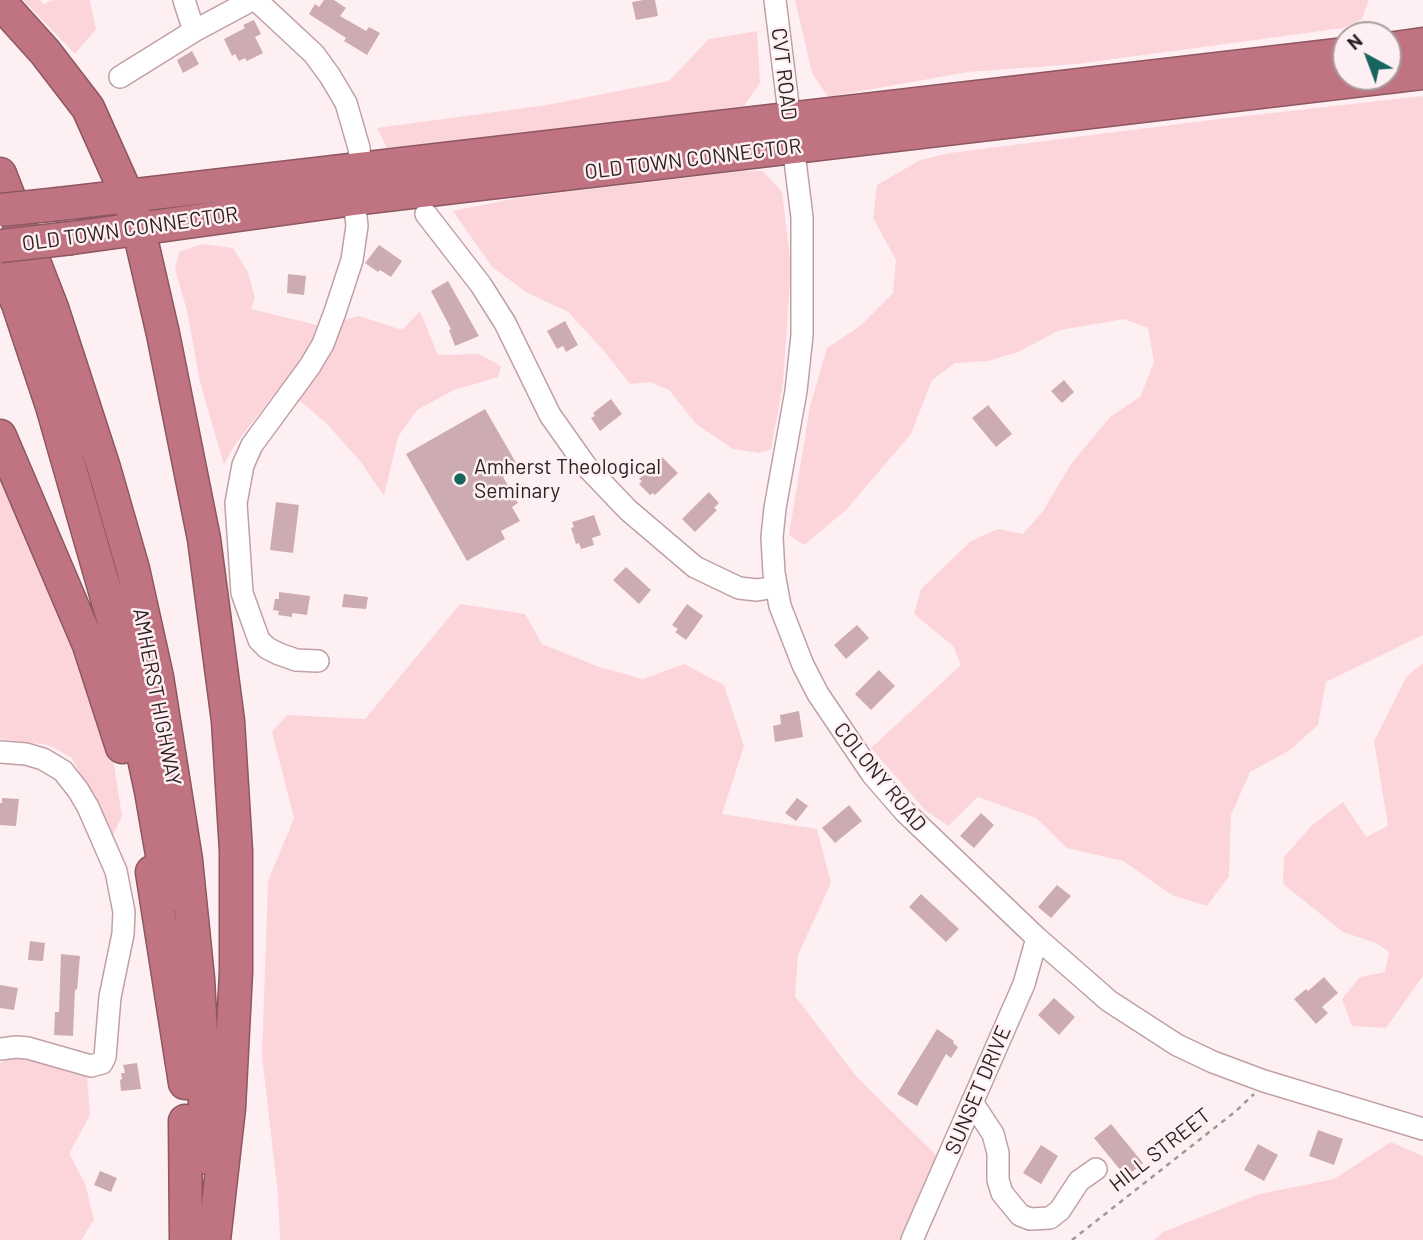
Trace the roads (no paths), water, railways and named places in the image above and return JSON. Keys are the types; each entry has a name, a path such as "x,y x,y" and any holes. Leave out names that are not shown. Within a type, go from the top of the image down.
{"highway":[{"path":"0,2 45,52 88,108 127,195 163,334 204,539 228,721 236,852 236,972 229,1108 214,1240"},
{"path":"1402,46 1423,44"},
{"name":"OLD TOWN CONNECTOR","path":"792,133 1332,56"},
{"name":"OLD TOWN CONNECTOR","path":"1402,75 1423,73"},
{"name":"OLD TOWN CONNECTOR","path":"0,210 127,195 357,184 792,133 1332,82"},
{"name":"AMHERST HIGHWAY","path":"0,174 52,308 104,468 133,569 157,677 186,860 200,1002 208,1152 206,1240"},
{"name":"OLD TOWN CONNECTOR","path":"0,246 138,230 357,184"},
{"name":"AMHERST HIGHWAY","path":"0,262 18,304 52,406 117,633 151,791 168,886 178,979 185,1083 186,1240"},
{"path":"0,436 89,645 114,719 150,863 185,1083"}],"street":[{"path":"184,0 194,31"},
{"path":"120,77 194,31 254,0 295,35 330,76 346,103 353,123 357,226 352,260 323,344 306,373 252,445 243,465 236,503 242,593 259,640 279,654 296,660 318,661"},
{"name":"CVT ROAD","path":"775,0 792,133"},
{"name":"COLONY ROAD","path":"792,133 802,218 802,335 796,391 772,537 775,587 780,606 803,665 818,694 873,774 933,841 1109,1001 1177,1045 1213,1062 1264,1081 1423,1129"},
{"path":"426,214 481,285 505,323 550,415 586,466 628,510 695,567 738,588 757,590 775,587"},
{"path":"0,751 43,759 63,771 88,807 116,871 124,912 123,934 113,974 105,1057 102,1063 96,1066 16,1046 0,1049"},
{"name":"SUNSET DRIVE","path":"912,1240 1024,984 1037,938"},
{"path":"972,1102 993,1135 998,1153 998,1180 1002,1193 1020,1215 1030,1219 1050,1218 1060,1210 1079,1181 1096,1170"}],"place":[{"name":"Amherst Theological Seminary","path":"460,479"}]}
